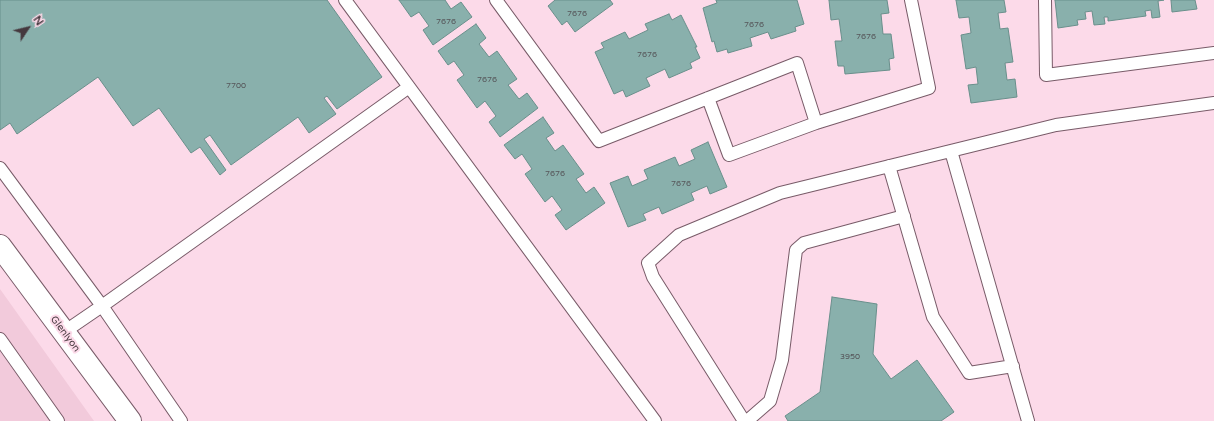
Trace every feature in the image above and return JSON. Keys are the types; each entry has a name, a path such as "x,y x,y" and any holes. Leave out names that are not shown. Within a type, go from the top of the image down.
{"street":[{"name":"Glenlyon","path":"0,246 130,421"}],"lane":[{"path":"345,0 655,421"},
{"path":"496,0 599,141 797,63 816,122"},
{"path":"708,98 730,155 816,122 929,88 911,0"},
{"path":"1045,0 1046,76 1214,53"},
{"path":"64,332 409,87"},
{"path":"744,421 653,277 648,263 679,235 780,193 889,166 1056,125 1214,103"},
{"path":"951,151 1028,421"},
{"path":"889,166 933,317 969,373 1013,366"},
{"path":"0,168 102,306 181,421"},
{"path":"747,421 770,401 782,360 796,250 804,243 904,216"},
{"path":"0,339 58,421"}],"shaded area":[{"path":"0,289 94,421 0,421"}],"building":[{"path":"0,0 327,0 382,77 337,109 327,96 324,98 336,114 309,133 298,117 231,165 210,135 204,139 226,170 220,175 200,147 191,153 159,108 133,126 98,77 17,134 10,123 0,130"},
{"path":"399,0 445,0 451,9 461,2 472,17 433,45 423,30 429,26 419,12 411,17"},
{"path":"555,0 610,0 613,4 575,32 567,21 562,25 548,6"},
{"path":"716,0 797,0 804,24 795,27 796,31 771,39 768,32 750,38 752,46 728,53 727,49 717,52 714,41 712,42 703,8 717,3"},
{"path":"829,0 887,0 889,13 881,14 883,34 891,34 894,58 889,59 890,70 845,74 844,66 838,66 835,41 842,41 839,19 831,20"},
{"path":"956,0 1004,0 1006,12 998,13 1000,29 1008,28 1013,62 1005,63 1007,80 1015,79 1017,97 971,103 968,85 978,84 976,67 966,69 961,35 971,33 969,17 959,18"},
{"path":"1055,0 1164,0 1158,1 1160,17 1152,18 1151,10 1145,11 1146,16 1108,21 1108,17 1104,17 1105,24 1094,25 1092,11 1085,12 1086,19 1077,20 1078,25 1058,28"},
{"path":"1171,0 1195,0 1197,9 1172,12"},
{"path":"669,14 672,20 681,15 697,47 695,47 700,58 690,63 692,68 669,78 665,69 646,78 650,86 626,97 623,90 614,94 595,52 604,48 601,43 625,32 629,39 648,30 645,24"},
{"path":"476,24 486,38 479,44 489,57 497,51 517,79 508,85 519,99 527,93 538,108 500,137 489,122 496,116 485,101 477,108 457,80 464,75 454,61 448,65 438,51"},
{"path":"543,117 554,133 546,138 555,151 563,145 584,174 576,179 586,193 594,187 605,203 566,230 555,215 562,210 552,196 545,202 525,174 532,169 522,154 515,159 504,145"},
{"path":"708,142 727,187 710,194 707,186 691,193 694,200 662,214 659,207 643,214 646,220 628,227 610,183 628,176 632,186 648,179 644,170 675,157 679,166 695,159 691,150"},
{"path":"832,297 877,304 873,354 891,379 917,360 954,412 941,421 788,421 785,416 820,392"}]}
